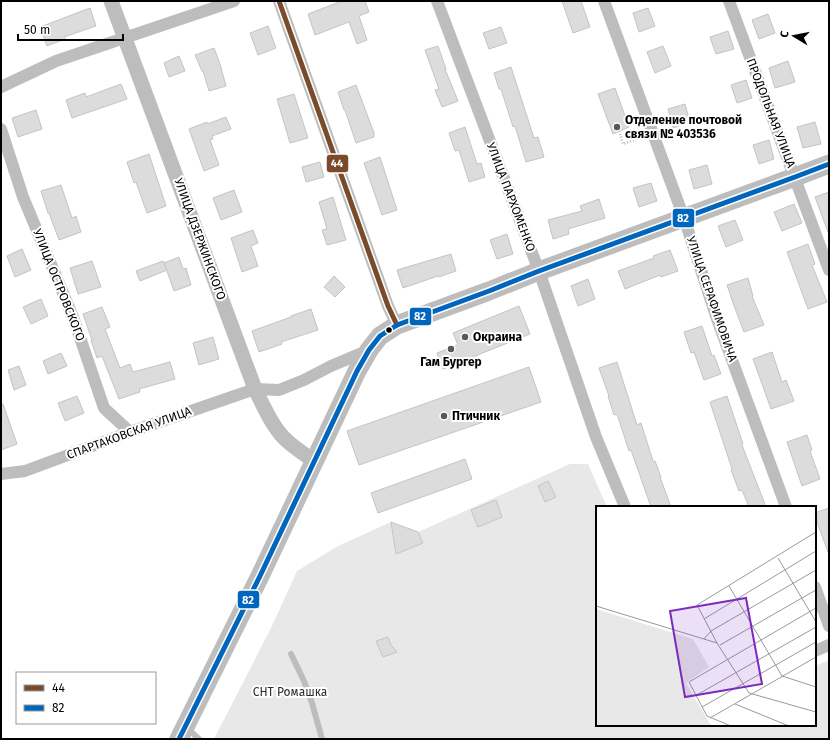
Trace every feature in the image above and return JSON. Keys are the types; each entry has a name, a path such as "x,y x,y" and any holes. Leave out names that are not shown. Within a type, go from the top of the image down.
{"main road":[{"path":"182,733 260,576 357,371 369,350 380,336 397,325 829,164"}],"street":[{"name":"УЛИЦА ДЗЕРЖИНСКОГО","path":"111,1 256,389 268,416 283,438 314,461"},
{"path":"1,87 56,61 234,1"},
{"path":"279,1 388,306 397,325"},
{"name":"УЛИЦА ПАРХОМЕНКО","path":"437,1 539,272 596,437 625,506"},
{"name":"УЛИЦА СЕРАФИМОВИЧА","path":"604,1 684,218 717,319 786,506"},
{"name":"ПРОДОЛЬНАЯ УЛИЦА","path":"729,1 829,270"},
{"name":"УЛИЦА ОСТРОВСКОГО","path":"1,129 23,197 73,317 104,408 130,432"},
{"path":"256,389 279,390 369,350"},
{"name":"СПАРТАКОВСКАЯ УЛИЦА","path":"1,474 25,471 130,432 256,389"},
{"path":"816,590 829,626"},
{"path":"816,651 829,645"}],"lane":[{"path":"291,654 304,681 322,739"},
{"path":"182,733 199,739"}],"path":[{"path":"619,131 623,144 652,133"}],"green space":[{"name":"СНТ Ромашка","path":"570,464 588,464 607,506 596,506 596,726 816,726 816,666 829,660 829,739 214,739 272,626 297,571 338,546 391,522 418,532"}],"building":[{"path":"342,1 365,1 369,12 359,16 367,40 357,44 349,22 315,35 308,14"},
{"path":"562,1 581,1 590,27 573,33"},
{"path":"90,8 96,26 64,37 65,39 47,46 40,27"},
{"path":"648,8 655,26 639,32 633,13"},
{"path":"768,14 775,33 759,39 752,20"},
{"path":"268,26 276,48 258,55 250,33"},
{"path":"501,27 507,43 489,49 483,33"},
{"path":"728,31 734,49 716,54 710,37"},
{"path":"438,46 445,69 458,101 442,107 435,90 439,89 425,50"},
{"path":"663,46 671,66 655,73 647,52"},
{"path":"214,48 226,86 209,91 203,71 195,55"},
{"path":"179,56 185,71 169,77 164,63"},
{"path":"788,61 795,82 775,88 769,68"},
{"path":"511,67 534,138 538,137 544,157 526,162 515,126 513,127 501,89 499,89 494,73"},
{"path":"746,80 752,98 737,103 731,85"},
{"path":"121,84 127,99 72,118 66,100 85,93 86,97"},
{"path":"356,85 374,133 374,137 356,143 338,92"},
{"path":"615,88 629,127 613,134 598,94"},
{"path":"294,94 308,138 290,143 277,99"},
{"path":"685,104 690,122 673,128 668,109"},
{"path":"36,110 42,129 18,137 12,118"},
{"path":"226,117 231,129 212,136 213,139 210,140 219,165 204,171 189,129"},
{"path":"815,122 821,144 803,148 797,127"},
{"path":"465,127 477,164 481,163 485,177 469,182 459,150 455,151 449,133"},
{"path":"769,140 774,159 759,164 753,145"},
{"path":"149,154 166,206 147,213 127,162"},
{"path":"380,157 397,210 382,215 364,163"},
{"path":"320,162 324,177 306,182 302,167"},
{"path":"707,165 712,184 694,189 689,170"},
{"path":"651,183 657,201 639,207 633,188"},
{"path":"61,185 72,218 76,216 81,232 59,240 41,191"},
{"path":"234,190 242,212 221,220 213,198"},
{"path":"829,192 829,231 828,232 815,197"},
{"path":"333,197 346,240 327,245 322,230 327,229 319,202"},
{"path":"599,199 605,218 568,229 569,234 553,239 548,220 582,211 580,206"},
{"path":"794,204 802,223 782,231 774,212"},
{"path":"735,220 743,240 726,247 718,226"},
{"path":"253,230 258,243 251,246 258,266 242,272 231,238"},
{"path":"507,234 513,254 497,259 490,240"},
{"path":"808,244 815,264 812,265 827,302 808,309 787,252"},
{"path":"22,249 31,270 15,277 7,256"},
{"path":"670,250 678,271 661,277 660,275 625,289 618,271 654,258 653,256"},
{"path":"451,254 456,271 403,288 397,270"},
{"path":"179,257 183,269 186,268 191,285 174,291 164,263"},
{"path":"92,261 101,287 78,294 70,268"},
{"path":"163,261 167,270 140,281 136,271"},
{"path":"334,276 345,287 335,297 324,287"},
{"path":"748,278 752,296 764,325 744,332 727,285"},
{"path":"588,279 595,299 578,306 571,286"},
{"path":"41,299 48,316 31,324 23,307"},
{"path":"519,306 530,334 443,369 437,353 458,345 453,333"},
{"path":"102,307 110,327 105,329 120,368 130,364 133,372 170,362 175,379 139,389 140,392 119,399 102,356 97,358 83,314"},
{"path":"311,309 318,330 281,342 282,344 259,352 252,331"},
{"path":"702,326 712,356 714,355 721,374 704,380 694,352 691,353 684,332"},
{"path":"213,337 219,359 199,365 193,343"},
{"path":"772,352 782,382 786,380 794,401 771,409 753,359"},
{"path":"61,353 67,366 48,374 43,361"},
{"path":"617,362 637,425 641,423 653,461 655,461 671,506 651,506 631,450 629,451 617,414 614,415 599,368"},
{"path":"19,366 26,385 14,390 8,370"},
{"name":"Птичник","path":"529,367 541,402 359,465 347,431"},
{"path":"77,396 84,413 65,421 58,403"},
{"path":"727,396 743,444 742,445 766,506 749,506 742,490 739,491 710,402"},
{"path":"1,404 3,404 17,444 1,450"},
{"path":"807,435 812,450 810,451 820,479 802,486 787,442"},
{"path":"465,459 472,479 378,513 371,493"},
{"path":"548,481 556,497 545,502 538,486"},
{"path":"496,500 502,517 478,527 471,510"},
{"path":"829,508 829,552 816,520 816,513"},
{"path":"391,522 418,532 423,543 396,554"},
{"path":"388,637 391,645 397,652 383,657 376,641"}],"transit line":[{"name":"44","path":"279,1 388,306 397,325"},
{"name":"82","path":"179,739 260,576 357,371 369,350 380,336 397,325 829,164"}],"place":[{"name":"Отделение почтовой связи № 403536","path":"617,127"},
{"name":"Окраина","path":"465,337"},
{"name":"Гам Бургер","path":"451,349"},
{"name":"Птичник","path":"444,416"}]}
